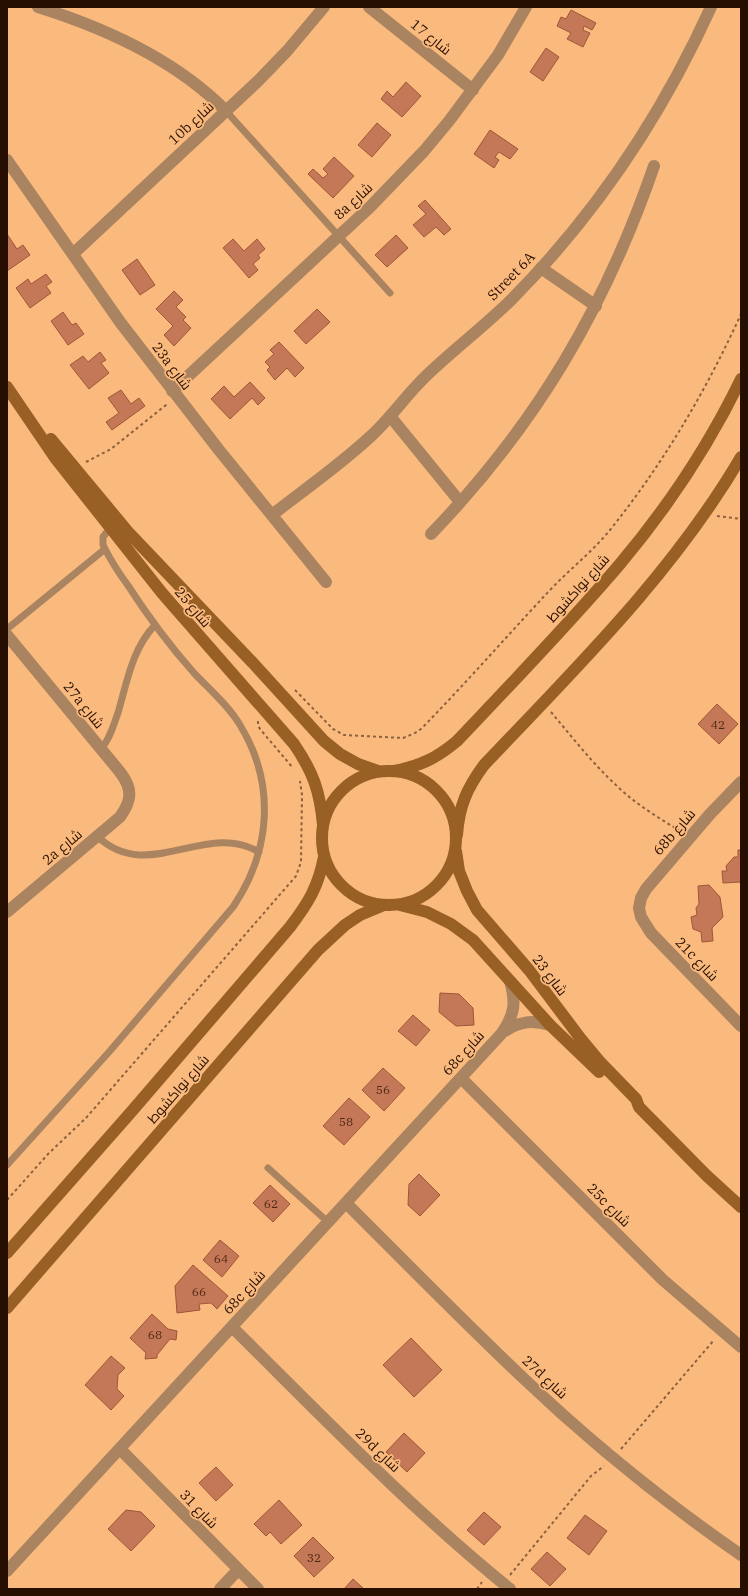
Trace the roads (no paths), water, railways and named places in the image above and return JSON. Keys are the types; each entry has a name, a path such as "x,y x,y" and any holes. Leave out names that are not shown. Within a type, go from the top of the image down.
{"street":[{"path":"38,7 62,14 139,48 190,79 211,96 226,111"},
{"name":"10b شارع","path":"73,254 226,111 287,51 324,7"},
{"name":"شارع 17","path":"369,7 473,90"},
{"name":"8a شارع","path":"172,391 338,235 370,207 424,151 473,90 498,55 526,7"},
{"name":"Street 6A","path":"272,515 365,441 390,416 417,385 496,314 541,268 590,210 646,131 679,74 711,7"},
{"name":"23a شارع","path":"7,160 120,322 172,391 326,582"},
{"path":"431,534 491,468 526,421 561,367 596,306 628,237 654,166"},
{"path":"541,268 596,306"},
{"name":"شارع نواكشوط","path":"394,771 411,768 428,762 444,752 457,741 575,614 620,563 662,510 700,453 741,379"},
{"name":"شارع 25","path":"7,387 56,459 110,528 202,640 294,744 306,762 315,782 321,803 323,825"},
{"name":"شارع 25","path":"25,413 51,439 129,533 253,663 324,741 340,754 358,764 378,772"},
{"path":"390,416 460,502"},
{"path":"457,835 454,819 450,809 437,791 425,781 410,774 394,771 378,772 357,779 348,784 336,796 328,809 323,825 322,841 324,857 331,872 341,885 353,895 368,902 384,905 400,905 416,900 442,881 451,867 456,851 457,835 458,816 472,780 484,764 646,591 690,535 741,457"},
{"name":"27a شارع","path":"7,635 126,780 130,799"},
{"name":"68b شارع","path":"639,908 641,898 646,888 690,837 741,782"},
{"name":"2a شارع","path":"7,912 120,817 126,809 130,799"},
{"name":"شارع 23","path":"456,851 459,872 467,892 477,910 529,970 563,1017 591,1051 636,1099 639,1107"},
{"name":"شارع نواكشوط","path":"7,1253 132,1111 290,927 313,894 320,876 324,857"},
{"name":"شارع نواكشوط","path":"7,1308 103,1200 318,950 345,925 360,915 384,905"},
{"name":"شارع 23","path":"400,905 426,912 451,924 474,940 550,1024 632,1104 639,1107 706,1176 741,1207"},
{"name":"21c شارع","path":"639,908 643,921 651,933 741,1026"},
{"name":"68c شارع","path":"7,1571 502,1033 510,1021 514,1008 514,994 510,981"},
{"name":"68c شارع","path":"502,1033 513,1025 525,1022 538,1021 550,1024"},
{"name":"25c شارع","path":"461,1078 663,1280 741,1347"},
{"name":"27d شارع","path":"346,1203 482,1338 567,1417 656,1492 741,1555"},
{"name":"29d شارع","path":"232,1327 396,1488 428,1518 510,1589"},
{"name":"شارع 31","path":"120,1449 258,1589"},
{"path":"220,1589 238,1570"}],"lane":[{"path":"226,111 390,293"},
{"path":"7,1165 115,1046 233,907 249,881 259,852 264,823 264,794 258,765 247,737 231,712 194,672 137,601 105,549 103,537 110,528"},
{"path":"7,629 105,549"},
{"path":"101,749 111,734 137,651 145,637 155,625"},
{"path":"97,836 116,851 139,856 223,842 244,845 259,852"},
{"path":"268,1168 328,1222"}]}
